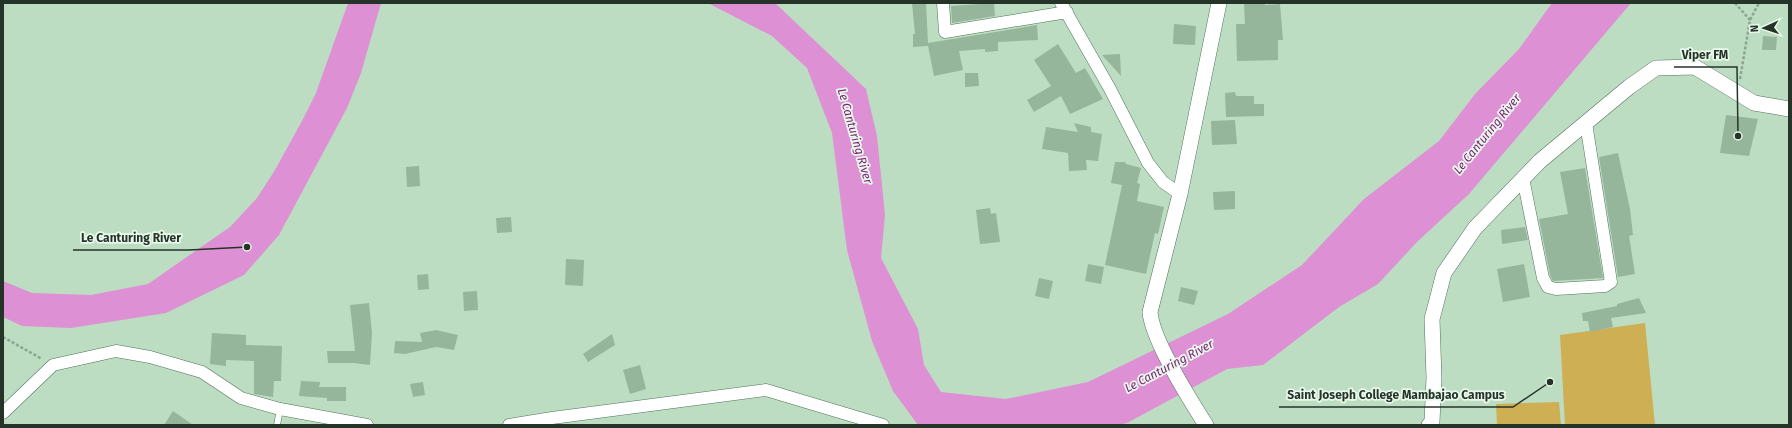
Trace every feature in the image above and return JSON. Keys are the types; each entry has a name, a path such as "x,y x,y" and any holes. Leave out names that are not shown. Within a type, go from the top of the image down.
{"street":[{"path":"943,3 945,32 1064,8 1148,163 1163,182 1180,194"},
{"path":"1203,421 1156,337 1151,319 1151,306 1180,194 1219,3"},
{"path":"1429,425 1432,422 1434,378 1432,319 1444,273 1475,228 1540,161 1629,87 1656,68 1695,67 1754,103 1789,109"},
{"path":"1523,178 1543,278 1548,287 1556,289 1605,286 1611,282 1586,123"},
{"path":"3,414 53,365 116,350 150,356 202,372 241,398 280,409 367,425"},
{"path":"510,425 552,418 766,390 883,425"}],"lane":[{"path":"277,425 280,409"}],"path":[{"path":"1735,3 1750,20"},
{"path":"1738,93 1750,20 1759,3"},
{"path":"3,337 53,365"}],"shaded area":[{"path":"1645,323 1655,425 1565,425 1560,335"},
{"path":"1559,402 1561,425 1497,425 1496,404"}],"water":[{"path":"348,3 381,3 361,73 347,108 279,235 244,275 166,313 71,328 22,326 3,317 3,281 32,293 91,295 148,284 230,227 257,198 275,170 302,121 316,93"},
{"path":"708,3 775,3 866,89 877,136 885,215 881,258 918,329 924,365 941,392 1006,399 1088,382 1228,314 1302,265 1364,199 1439,141 1475,94 1519,49 1552,3 1631,3 1469,194 1417,242 1378,284 1339,307 1263,365 1227,369 1127,423 1117,425 918,425 893,391 872,341 847,250 832,133 807,68 772,36"}],"building":[{"path":"912,3 926,3 928,43 1037,25 1038,40 998,42 998,51 985,52 985,49 959,51 963,70 934,76 928,46 913,47 913,34 915,34"},
{"path":"994,3 995,16 952,23 951,6"},
{"path":"1265,3 1265,5 1280,4 1283,40 1278,40 1278,60 1237,61 1236,24 1245,24 1244,4"},
{"path":"1174,24 1196,26 1195,45 1173,44"},
{"path":"1763,36 1777,37 1776,50 1762,50"},
{"path":"1058,44 1076,73 1085,68 1103,99 1070,114 1061,96 1034,112 1027,100 1051,86 1034,60"},
{"path":"1120,54 1121,76 1102,55"},
{"path":"965,73 978,73 979,86 965,87"},
{"path":"1235,92 1236,96 1254,96 1254,104 1264,104 1264,116 1226,117 1225,93"},
{"path":"1726,115 1758,119 1749,156 1720,153"},
{"path":"1235,120 1237,144 1212,145 1211,121"},
{"path":"1074,123 1091,127 1091,132 1102,134 1098,161 1086,160 1087,170 1069,171 1068,153 1042,149 1046,127 1078,132"},
{"path":"1618,153 1630,209 1633,235 1629,236 1635,274 1618,277 1599,157"},
{"path":"1115,162 1125,162 1126,164 1141,168 1137,183 1140,184 1137,201 1164,207 1158,234 1155,233 1146,274 1105,265 1122,185 1111,183"},
{"path":"419,166 420,186 407,187 406,167"},
{"path":"1585,168 1603,278 1553,281 1550,275 1539,219 1568,214 1560,172"},
{"path":"1235,191 1235,209 1214,210 1213,192"},
{"path":"990,208 991,214 996,213 1000,242 980,244 976,210"},
{"path":"511,217 512,232 497,233 496,218"},
{"path":"1525,227 1528,240 1502,244 1501,230"},
{"path":"566,259 584,260 583,286 565,285"},
{"path":"1088,264 1104,267 1101,284 1085,281"},
{"path":"1524,264 1530,297 1503,302 1497,269"},
{"path":"428,274 429,289 418,290 417,275"},
{"path":"1039,278 1053,281 1049,299 1035,296"},
{"path":"1181,287 1198,291 1194,305 1178,301"},
{"path":"477,291 478,310 464,311 463,292"},
{"path":"1639,298 1646,313 1611,318 1613,327 1590,332 1588,321 1583,321 1582,313 1617,306 1617,304"},
{"path":"369,303 372,333 370,365 328,363 327,351 355,351 350,305"},
{"path":"436,330 458,335 454,350 436,347 405,354 394,353 395,341 422,342 420,333"},
{"path":"212,333 246,335 246,345 282,346 281,381 274,381 273,397 254,394 254,361 226,360 226,366 210,364"},
{"path":"612,334 615,345 588,362 583,354"},
{"path":"640,365 646,389 630,394 623,370"},
{"path":"301,381 320,382 319,387 346,387 346,401 327,401 327,398 299,396"},
{"path":"423,382 425,395 413,397 410,384"},
{"path":"173,411 193,425 164,425"}],"place":[{"name":"Viper FM","path":"1738,136"},
{"name":"Le Canturing River","path":"247,247"},
{"name":"Saint Joseph College Mambajao Campus","path":"1550,382"}]}
